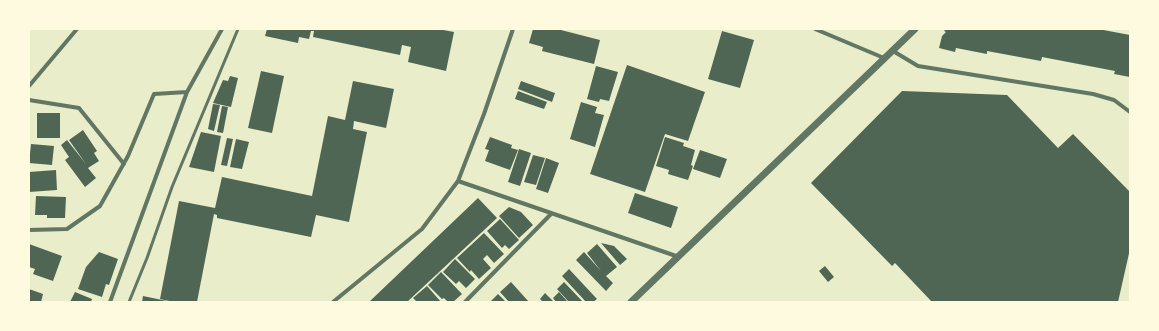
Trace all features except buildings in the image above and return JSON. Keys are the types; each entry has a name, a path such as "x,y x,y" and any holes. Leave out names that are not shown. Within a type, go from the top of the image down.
{"street":[{"path":"29,86 77,29"},
{"path":"110,302 187,92 222,29"},
{"path":"333,302 422,229 458,181 484,114 513,29"},
{"path":"815,29 884,58"},
{"path":"631,302 915,29"},
{"path":"892,51 918,66 1093,94 1114,100 1130,112"},
{"path":"29,230 67,229 100,206 128,156 154,94 187,92"},
{"path":"29,100 79,108 124,164"},
{"path":"458,181 679,257"},
{"path":"465,302 551,214"}],"lane":[{"path":"129,302 147,258 175,180 238,29"}]}
